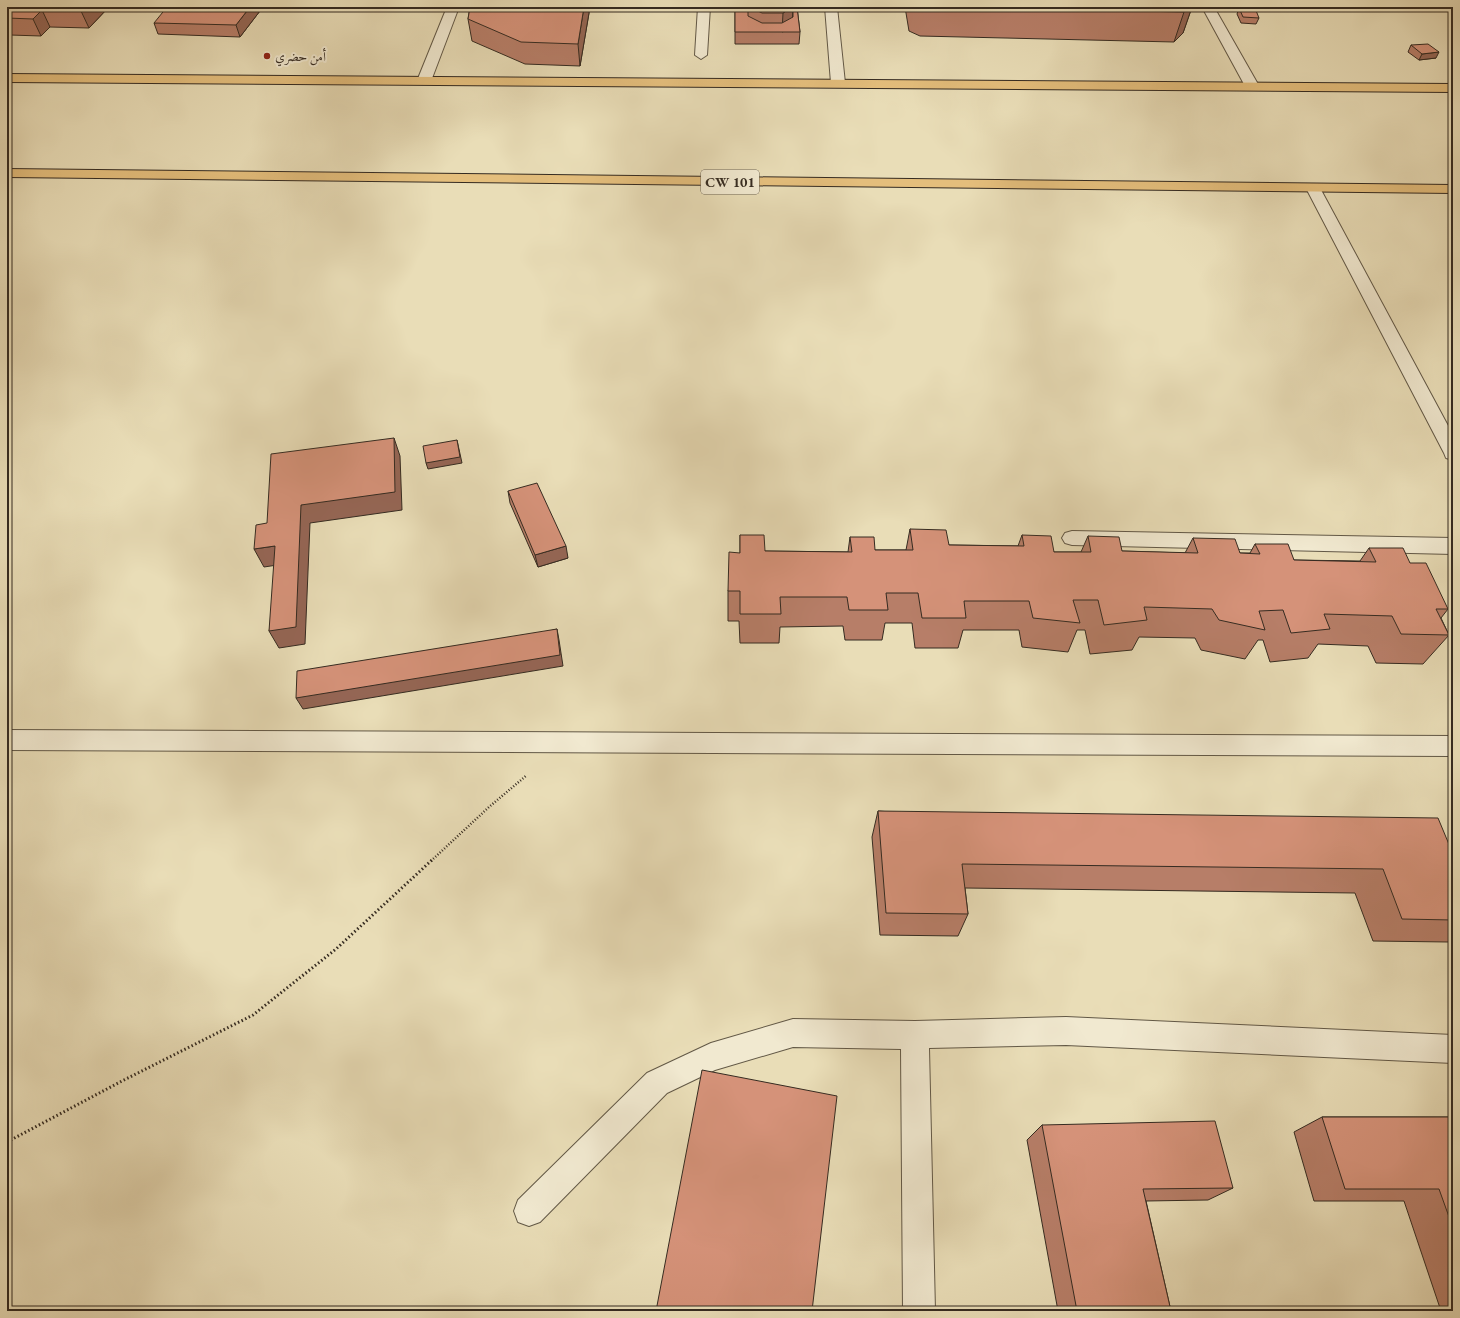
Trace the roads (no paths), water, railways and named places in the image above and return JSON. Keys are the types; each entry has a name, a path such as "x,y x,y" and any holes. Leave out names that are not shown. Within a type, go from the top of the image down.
{"main road":[{"path":"7,78 1453,88"},
{"name":"CW 101","path":"7,173 1453,189"}],"street":[{"path":"424,81 453,7"},
{"path":"701,55 704,7"},
{"path":"831,7 838,84"},
{"path":"1208,7 1252,86"},
{"path":"1313,188 1453,453"},
{"path":"1072,538 1453,546"},
{"path":"7,740 1453,746"},
{"path":"529,1211 657,1083 711,1058 793,1033 915,1035 1066,1031 1453,1049"},
{"path":"915,1035 919,1311"}],"place":[{"name":"أمن حضري","path":"267,56"}]}
